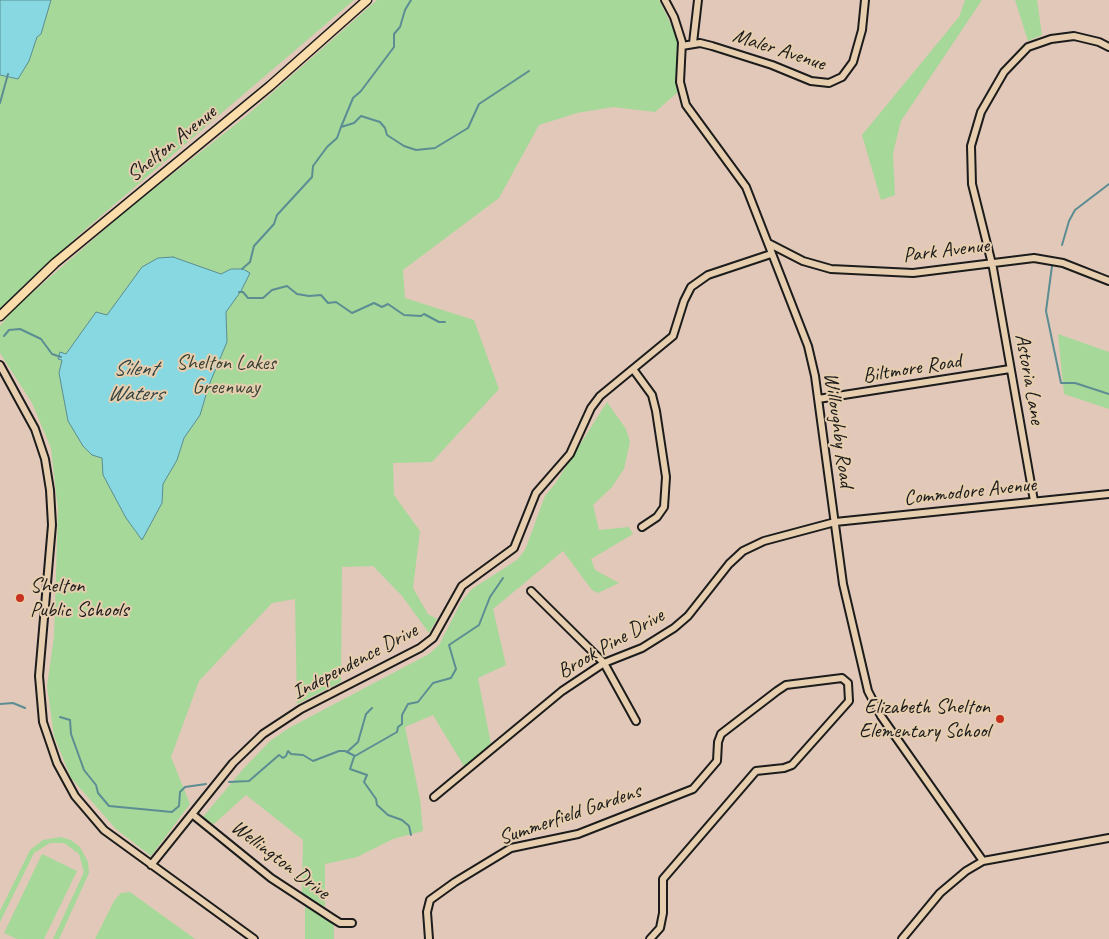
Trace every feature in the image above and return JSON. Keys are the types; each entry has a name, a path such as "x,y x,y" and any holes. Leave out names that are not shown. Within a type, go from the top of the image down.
{"main road":[{"name":"Shelton Avenue","path":"0,316 54,263 277,81 367,0"}],"street":[{"name":"Willoughby Road","path":"665,0 678,28 682,46 680,82 686,105 746,187 806,338 818,399 843,584 868,691 881,716 983,861"},
{"path":"693,43 698,0"},
{"name":"Maler Avenue","path":"682,46 700,43 731,51 811,81 829,84 842,77 853,62 862,30 865,0"},
{"name":"Astoria Lane","path":"1034,502 991,263 972,184 970,146 981,112 1004,72 1028,47 1051,39 1074,36 1094,40 1109,47"},
{"name":"Park Avenue","path":"768,243 786,253 821,267 897,274 1042,259 1063,263 1109,281"},
{"path":"772,256 786,253"},
{"name":"Independence Drive","path":"151,865 233,763 272,727 420,648 433,638 462,586 514,548 536,493 570,454 591,408 607,388 673,336 688,293 696,282 708,275 772,256"},
{"path":"0,364 35,429 45,459 50,490 52,524 39,676 41,707 48,738 62,774 83,807 116,840 254,939"},
{"path":"633,369 652,395 666,477 664,507 657,516 642,527"},
{"name":"Biltmore Road","path":"818,399 1010,369"},
{"name":"Commodore Avenue","path":"835,522 1109,494"},
{"name":"Brook Pine Drive","path":"434,797 562,690 604,663 642,648 674,628 688,616 730,564 743,551 764,541 835,522"},
{"path":"531,591 604,663 636,721"},
{"name":"Summerfield Gardens","path":"429,939 427,912 430,900 455,882 511,848 578,834 693,789 717,761 718,742 721,734 777,691 786,685 842,678 848,683 849,701 792,765 784,768 756,771 663,879 663,913 660,928 650,939"},
{"name":"Wellington Drive","path":"192,814 278,883 332,918 340,922 352,923"},
{"path":"902,939 940,893 966,871 983,861 1109,838"}],"green space":[{"path":"0,0 354,0 81,233 0,309"},
{"name":"Shelton Lakes Greenway","path":"377,0 659,0 677,37 677,93 655,112 613,107 577,113 539,125 499,198 403,270 405,298 474,320 499,389 432,462 393,463 394,495 420,531 413,588 428,614 437,619 429,633 402,596 373,566 342,567 341,682 297,704 295,599 272,603 199,681 171,757 190,804 151,856 116,829 71,778 54,736 47,686 54,637 58,510 51,448 32,403 0,353 0,326 16,307 127,210 245,117"},
{"path":"965,0 982,0 901,121 893,153 895,195 881,200 862,135 959,17"},
{"path":"1015,0 1037,0 1042,35 1028,41"},
{"path":"1058,334 1109,352 1109,409 1064,394"},
{"path":"607,402 626,429 630,442 624,469 612,487 593,505 599,530 629,527 633,534 591,559 595,570 619,583 598,593 592,590 563,551 493,609 506,665 478,678 491,744 465,768 433,715 405,727 420,799 423,831 393,839 357,857 325,864 325,907 302,893 303,840 246,795 214,824 202,818 244,768 270,741 289,728 429,654 439,645 461,602 472,589 517,560 525,550 545,496 555,484"},
{"path":"60,837 71,840 80,847 88,862 89,873 59,939 53,939 84,872 79,854 64,843 50,843 34,853 0,922 0,911 30,850 43,840"},
{"path":"42,854 77,871 44,939 17,939 4,933"},
{"path":"130,892 195,939 95,939 114,901 121,893"},
{"path":"305,906 334,924 334,939 305,939"}],"water":[{"path":"0,0 51,0 41,34 37,37 29,61 18,79 0,75"},
{"name":"Silent Waters","path":"173,257 221,274 231,269 243,269 250,273 241,291 226,312 227,342 209,385 200,415 184,438 177,460 163,484 162,503 142,540 126,518 103,475 102,458 92,455 83,446 68,421 59,373 62,360 58,359 60,352 66,354 96,312 107,315 142,267 158,258"}],"waterway":[{"path":"341,127 353,98 361,91 394,47 394,34 400,27 405,10 411,0"},
{"path":"242,269 250,262 254,246 274,224 277,215 312,177 313,166 327,147 337,138 341,127 354,123 361,116 380,122 385,128 387,135 404,146 416,150 435,148 468,128 479,104 529,71"},
{"path":"0,103 8,74"},
{"path":"1062,245 1069,221 1075,210 1109,184"},
{"path":"1052,266 1046,311 1061,383 1075,383 1109,394"},
{"path":"239,292 243,292 248,298 263,298 272,290 287,286 297,294 321,295 328,303 336,302 352,313 374,303 382,307 388,304 404,315 421,316 424,314 439,322 445,322"},
{"path":"4,336 9,330 20,329 41,339 52,354 61,357"},
{"path":"229,782 249,781 279,755 283,758 286,756 288,751 291,754 303,755 313,761 339,751 345,751 355,756 397,732 398,727 402,724 402,715 408,704 418,702 433,683 451,678 456,669 449,645 479,625 490,597 503,578"},
{"path":"0,704 13,703 25,708"},
{"path":"347,752 358,742 366,714 372,708"},
{"path":"60,717 70,720 71,734 84,770 96,785 98,793 109,806 172,812 179,806 180,792 185,787 206,784"},
{"path":"354,757 350,769 367,775 364,782 376,799 377,805 388,815 402,820 409,826 411,835"}],"place":[{"name":"Shelton Public Schools","path":"20,598"},
{"name":"Elizabeth Shelton Elementary School","path":"1000,719"}]}
